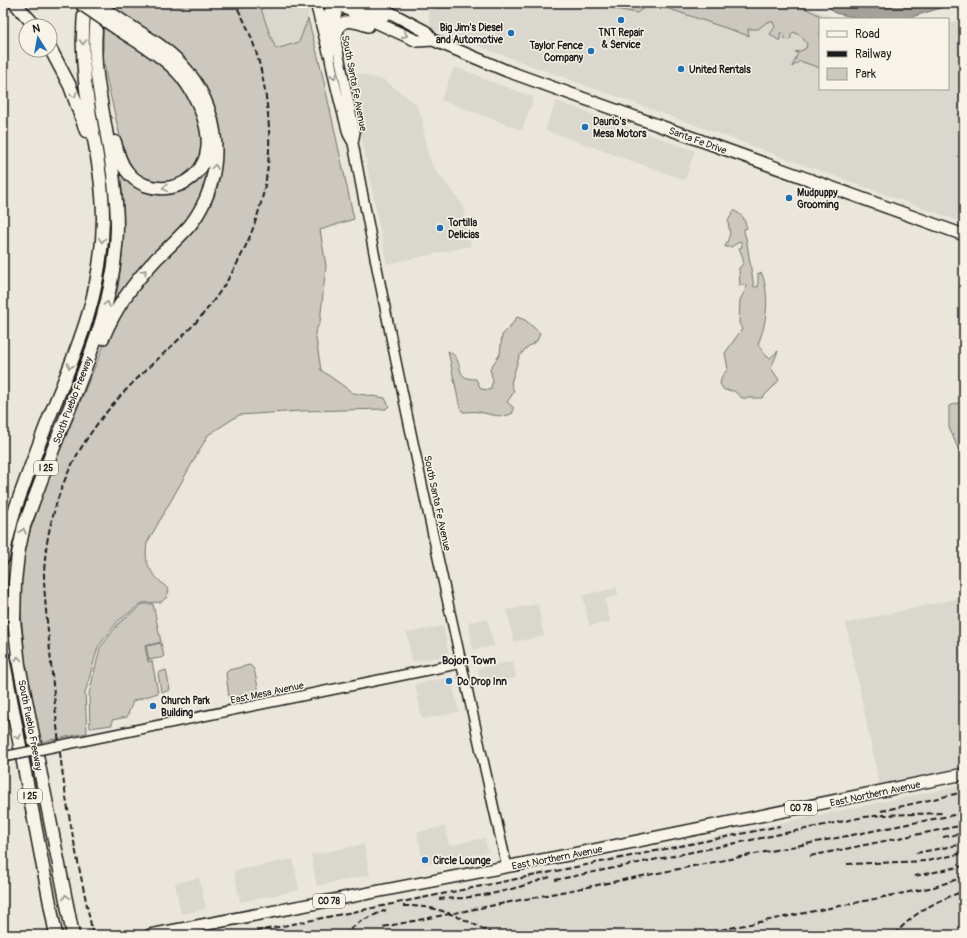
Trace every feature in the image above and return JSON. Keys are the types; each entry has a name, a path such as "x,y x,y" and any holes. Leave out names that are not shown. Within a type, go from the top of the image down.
{"highway":[{"path":"15,3 28,18"},
{"path":"76,390 93,361 112,318 125,297 148,267 185,231 198,214 211,185 215,164 216,142 213,121 207,102 193,79 172,55 80,3"},
{"name":"South Pueblo Freeway","path":"3,558 14,512 87,320 99,270 103,218 101,184 83,66 85,3"},
{"path":"96,66 120,160 130,175 145,185 163,189 181,184 192,177 203,162 207,149 205,127 196,101 187,84 174,69 118,24 97,3"},
{"name":"South Pueblo Freeway","path":"73,932 54,846 19,665 14,620 15,582 18,554 24,526 96,338 109,295 116,246 117,213 115,181 96,66 97,3"},
{"path":"55,58 70,86 82,117 103,218"},
{"name":"South Pueblo Freeway","path":"3,657 55,935"}],"main road":[{"path":"316,3 329,52"},
{"name":"Santa Fe Drive","path":"338,3 349,10 417,40 433,40 507,71 964,235"},
{"path":"350,3 393,19 412,24"},
{"name":"Santa Fe Drive","path":"372,3 425,31 433,40"},
{"path":"336,41 337,31 340,26 349,20 357,21 372,27 377,23"},
{"name":"East Northern Avenue","path":"150,935 757,817 964,774"}],"street":[{"name":"South Santa Fe Avenue","path":"353,143 355,132 333,31 338,3 332,6 328,16 327,38 329,52 348,134 353,143 377,271 507,866"},
{"name":"East Mesa Avenue","path":"3,757 462,663"}],"shaded area":[{"path":"259,3 309,3 308,19 299,43 276,49"},
{"path":"449,3 793,3 838,18 819,18 819,90 949,90 949,23 964,19 964,223 431,29 427,6"},
{"path":"825,3 957,3 908,18 858,18 835,13"},
{"path":"454,67 534,97 522,130 441,100"},
{"path":"348,71 384,80 415,103 422,117 426,148 432,165 463,205 471,246 387,264"},
{"path":"556,101 695,151 685,180 545,130"},
{"path":"617,588 618,596 605,599 610,622 589,626 583,595"},
{"path":"964,597 964,767 879,784 846,623"},
{"path":"538,604 544,636 514,642 507,610"},
{"path":"487,619 494,646 473,650 468,622"},
{"path":"443,626 449,653 444,656 412,662 407,633"},
{"path":"513,661 516,678 481,685 478,668"},
{"path":"451,677 459,712 422,719 415,684"},
{"path":"964,785 964,935 237,935"},
{"path":"445,826 449,845 485,838 488,852 423,864 417,832"},
{"path":"364,844 370,875 317,886 311,855"},
{"path":"293,859 299,890 240,902 234,871"},
{"path":"199,878 206,909 181,914 175,883"}],"green space":[{"path":"106,3 259,3 276,49 299,42 308,19 320,64 354,219 320,230 326,266 320,322 315,332 321,370 353,393 385,398 389,406 386,409 301,411 239,415 208,435 147,543 146,559 148,565 154,575 169,590 167,597 161,602 142,603 118,621 98,647 85,693 87,733 40,742 25,660 21,612 21,575 26,544 47,481 112,326 135,292 205,212 216,118"},
{"path":"440,3 475,3 448,8 435,8"},
{"path":"606,3 650,3 637,13 615,9"},
{"path":"652,3 794,3 825,18 819,18 819,68 800,61 792,67 798,53 795,52 806,48 807,44 802,37 794,32 788,40 784,38 784,33 780,33 780,40 778,40 770,34 775,27 773,22 767,22 758,29 748,29 749,36"},
{"path":"106,25 159,62 177,78 192,101 199,119 203,140 201,156 189,175 165,184 142,179 126,162 107,81 103,54 103,30"},
{"path":"209,168 204,193 184,226 116,300 121,268 123,236 123,204 119,171 154,192"},
{"path":"734,210 743,217 747,228 744,229 744,232 754,287 758,287 758,273 762,274 766,291 767,300 764,327 758,344 766,356 770,358 778,351 771,368 779,380 762,398 742,398 734,391 724,390 720,384 722,376 728,369 725,353 742,329 739,323 740,300 747,287 745,284 740,286 739,268 743,264 743,258 739,248 742,247 741,241 731,247 725,247 730,234 728,221"},
{"path":"517,317 525,320 540,333 537,341 526,348 519,357 511,383 514,392 507,402 513,407 513,413 501,416 477,412 463,412 460,408 448,351 453,354 458,362 463,376 470,379 476,379 481,389 490,390 493,381 490,369 500,354 502,335"},
{"path":"964,401 964,451 959,451 949,427 949,406"},
{"path":"143,604 153,604 161,642 145,646 148,662 152,661 158,693 133,701 127,717 112,720 112,725 90,728 89,694 100,648 119,623"},
{"path":"161,643 164,657 149,660 146,646"},
{"path":"250,665 254,669 259,692 229,698 226,673 229,670"},
{"path":"166,670 170,690 164,692 161,691 158,673"}],"railway":[{"path":"93,935 72,830 61,758 45,596 44,573 47,542 60,492 68,473 88,436 128,388 198,320 229,278 252,231 260,207 266,181 269,155 268,113 263,80 255,47 234,3"},
{"path":"881,811 964,792"},
{"path":"555,880 864,817 942,813"},
{"path":"383,927 964,813"},
{"path":"810,856 964,825"},
{"path":"238,935 780,826"},
{"path":"943,837 964,833"},
{"path":"916,853 964,844"},
{"path":"847,864 927,861 964,853"},
{"path":"915,876 964,866"},
{"path":"439,899 462,898 491,894 550,877"},
{"path":"695,935 934,887 964,877"},
{"path":"894,935 918,913 934,903 964,891"},
{"path":"403,906 417,906 451,914 495,935"},
{"path":"343,935 361,921 386,910"}],"place":[{"name":"TNT Repair & Service","path":"621,20"},
{"name":"Big Jim's Diesel and Automotive","path":"511,33"},
{"name":"Taylor Fence Company","path":"591,51"},
{"name":"United Rentals","path":"681,69"},
{"name":"Daurio's Mesa Motors","path":"585,127"},
{"name":"Mudpuppy Grooming","path":"789,198"},
{"name":"Tortilla Delicias","path":"440,228"},
{"name":"Do Drop Inn","path":"449,681"},
{"name":"Church Park Building","path":"153,706"},
{"name":"Circle Lounge","path":"425,860"}],"district":[{"name":"Bojon Town","path":"469,660"}]}
